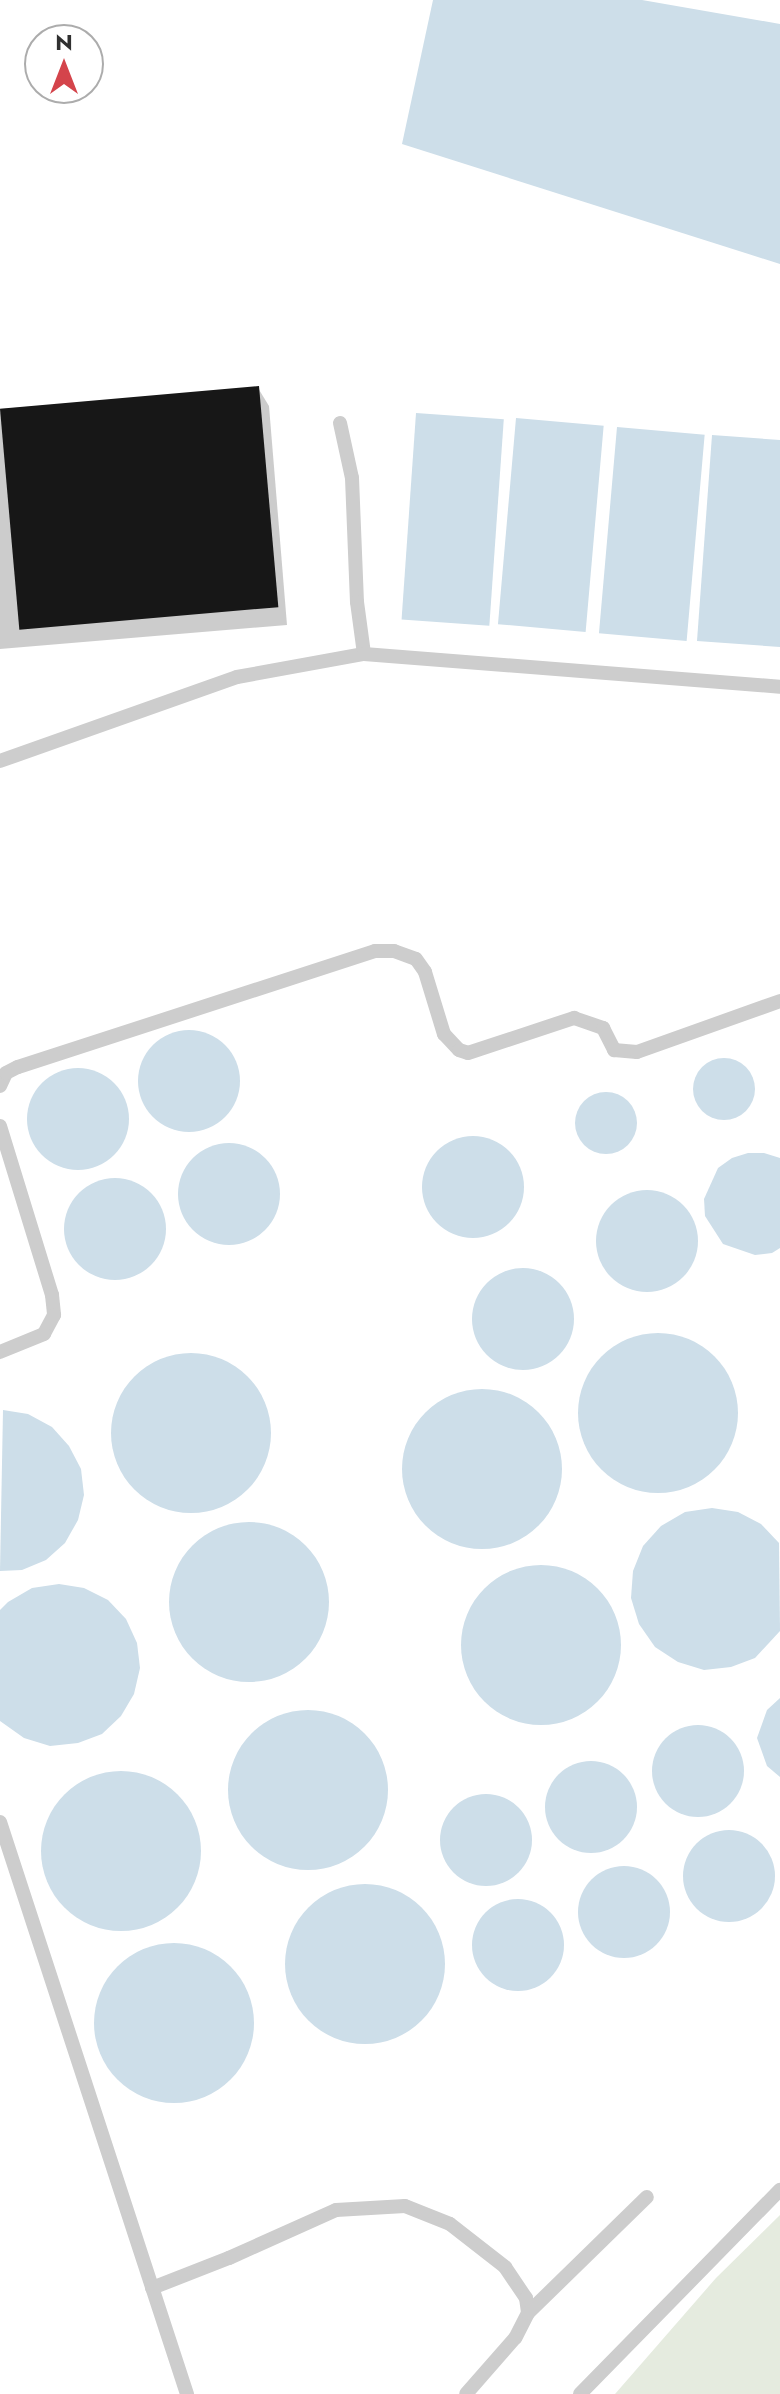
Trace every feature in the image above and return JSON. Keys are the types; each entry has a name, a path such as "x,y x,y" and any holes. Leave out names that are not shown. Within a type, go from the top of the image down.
{"lane":[{"path":"340,423 352,478 357,602 364,654"},
{"path":"0,761 237,677 364,654 780,687"},
{"path":"0,1086 6,1073 18,1067 375,951 394,951 416,959 425,972 444,1034 459,1050 468,1053 574,1018 603,1028 614,1050 637,1052 780,1001"},
{"path":"0,1126 52,1295 54,1315 44,1334 0,1352"},
{"path":"0,1822 187,2394"},
{"path":"580,2394 780,2190"},
{"path":"466,2394 515,2338 528,2313 647,2197"},
{"path":"152,2288 242,2253 336,2210 405,2206 450,2224 505,2267 526,2298 528,2313"}],"shaded area":[{"path":"780,2215 780,2394 615,2394 716,2278"}],"water":[{"path":"433,0 642,0 780,24 780,264 402,144"},
{"path":"416,413 504,419 489,626 402,619"},
{"path":"516,418 604,426 586,632 498,624"},
{"path":"617,427 705,435 687,641 599,633"},
{"path":"712,435 780,440 780,647 697,641"},
{"path":"189,1030 209,1034 225,1045 236,1061 240,1081 236,1101 225,1117 209,1128 189,1132 169,1128 153,1117 142,1101 138,1081 142,1061 153,1045 169,1034"},
{"path":"718,1058 730,1058 746,1067 753,1077 753,1101 746,1111 730,1120 718,1120 698,1106 693,1095 693,1083 707,1063"},
{"path":"78,1068 98,1072 114,1083 125,1099 129,1119 125,1139 114,1155 98,1166 78,1170 58,1166 42,1155 31,1139 27,1119 31,1099 42,1083 58,1072"},
{"path":"600,1092 612,1092 628,1101 635,1111 635,1135 628,1145 612,1154 600,1154 580,1140 575,1129 575,1117 589,1097"},
{"path":"473,1136 493,1140 509,1151 520,1167 524,1187 520,1207 509,1223 493,1234 473,1238 453,1234 437,1223 426,1207 422,1187 426,1167 437,1151 453,1140"},
{"path":"229,1143 249,1147 265,1158 276,1174 280,1194 276,1214 265,1230 249,1241 229,1245 209,1241 193,1230 182,1214 178,1194 182,1174 193,1158 209,1147"},
{"path":"748,1153 764,1153 780,1158 780,1248 772,1253 755,1255 723,1244 705,1216 704,1199 718,1168 732,1158"},
{"path":"115,1178 135,1182 151,1193 162,1209 166,1229 162,1249 151,1265 135,1276 115,1280 95,1276 79,1265 68,1249 64,1229 68,1209 79,1193 95,1182"},
{"path":"647,1190 667,1194 683,1205 694,1221 698,1241 694,1261 683,1277 667,1288 647,1292 627,1288 611,1277 600,1261 596,1241 600,1221 611,1205 627,1194"},
{"path":"523,1268 543,1272 559,1283 570,1299 574,1319 570,1339 559,1355 543,1366 523,1370 503,1366 487,1355 476,1339 472,1319 476,1299 487,1283 503,1272"},
{"path":"658,1333 689,1339 715,1356 732,1382 738,1413 732,1444 715,1470 689,1487 658,1493 627,1487 601,1470 584,1444 578,1413 584,1382 601,1356 627,1339"},
{"path":"191,1353 222,1359 248,1376 265,1402 271,1433 265,1464 248,1490 222,1507 191,1513 160,1507 134,1490 117,1464 111,1433 117,1402 134,1376 160,1359"},
{"path":"482,1389 513,1395 539,1412 556,1438 562,1469 556,1500 539,1526 513,1543 482,1549 451,1543 425,1526 408,1500 402,1469 408,1438 425,1412 451,1395"},
{"path":"3,1410 28,1414 52,1427 69,1446 81,1469 84,1495 78,1520 65,1543 46,1560 22,1570 0,1571"},
{"path":"712,1508 738,1512 761,1524 779,1543 780,1631 755,1658 731,1667 704,1670 678,1662 655,1647 639,1624 631,1598 633,1571 643,1546 661,1526 685,1512"},
{"path":"249,1522 280,1528 306,1545 323,1571 329,1602 323,1633 306,1659 280,1676 249,1682 218,1676 192,1659 175,1633 169,1602 175,1571 192,1545 218,1528"},
{"path":"541,1565 572,1571 598,1588 615,1614 621,1645 615,1676 598,1702 572,1719 541,1725 510,1719 484,1702 467,1676 461,1645 467,1614 484,1588 510,1571"},
{"path":"59,1584 84,1588 108,1600 126,1619 137,1643 140,1668 134,1694 121,1716 102,1734 78,1743 50,1746 24,1738 0,1721 0,1610 32,1588"},
{"path":"780,1698 780,1777 767,1766 757,1738 767,1710"},
{"path":"308,1710 339,1716 365,1733 382,1759 388,1790 382,1821 365,1847 339,1864 308,1870 277,1864 251,1847 234,1821 228,1790 234,1759 251,1733 277,1716"},
{"path":"698,1725 716,1729 730,1739 740,1753 744,1771 740,1789 730,1803 716,1813 698,1817 680,1813 666,1803 656,1789 652,1771 656,1753 666,1739 680,1729"},
{"path":"591,1761 617,1769 629,1781 637,1807 629,1833 617,1845 591,1853 565,1845 553,1833 545,1807 553,1781 565,1769"},
{"path":"121,1771 152,1777 178,1794 195,1820 201,1851 195,1882 178,1908 152,1925 121,1931 90,1925 64,1908 47,1882 41,1851 47,1820 64,1794 90,1777"},
{"path":"486,1794 504,1798 518,1808 528,1822 532,1840 528,1858 518,1872 504,1882 486,1886 468,1882 454,1872 444,1858 440,1840 444,1822 454,1808 468,1798"},
{"path":"729,1830 747,1834 761,1844 771,1858 775,1876 771,1894 761,1908 747,1918 729,1922 711,1918 697,1908 687,1894 683,1876 687,1858 697,1844 711,1834"},
{"path":"624,1866 650,1874 662,1886 670,1912 662,1938 650,1950 624,1958 598,1950 586,1938 578,1912 586,1886 598,1874"},
{"path":"365,1884 396,1890 422,1907 439,1933 445,1964 439,1995 422,2021 396,2038 365,2044 334,2038 308,2021 291,1995 285,1964 291,1933 308,1907 334,1890"},
{"path":"518,1899 536,1903 550,1913 560,1927 564,1945 560,1963 550,1977 536,1987 518,1991 500,1987 486,1977 476,1963 472,1945 476,1927 486,1913 500,1903"},
{"path":"174,1943 205,1949 231,1966 248,1992 254,2023 248,2054 231,2080 205,2097 174,2103 143,2097 117,2080 100,2054 94,2023 100,1992 117,1966 143,1949"}],"building":[{"path":"259,386 278,607 19,630 0,409"}]}
